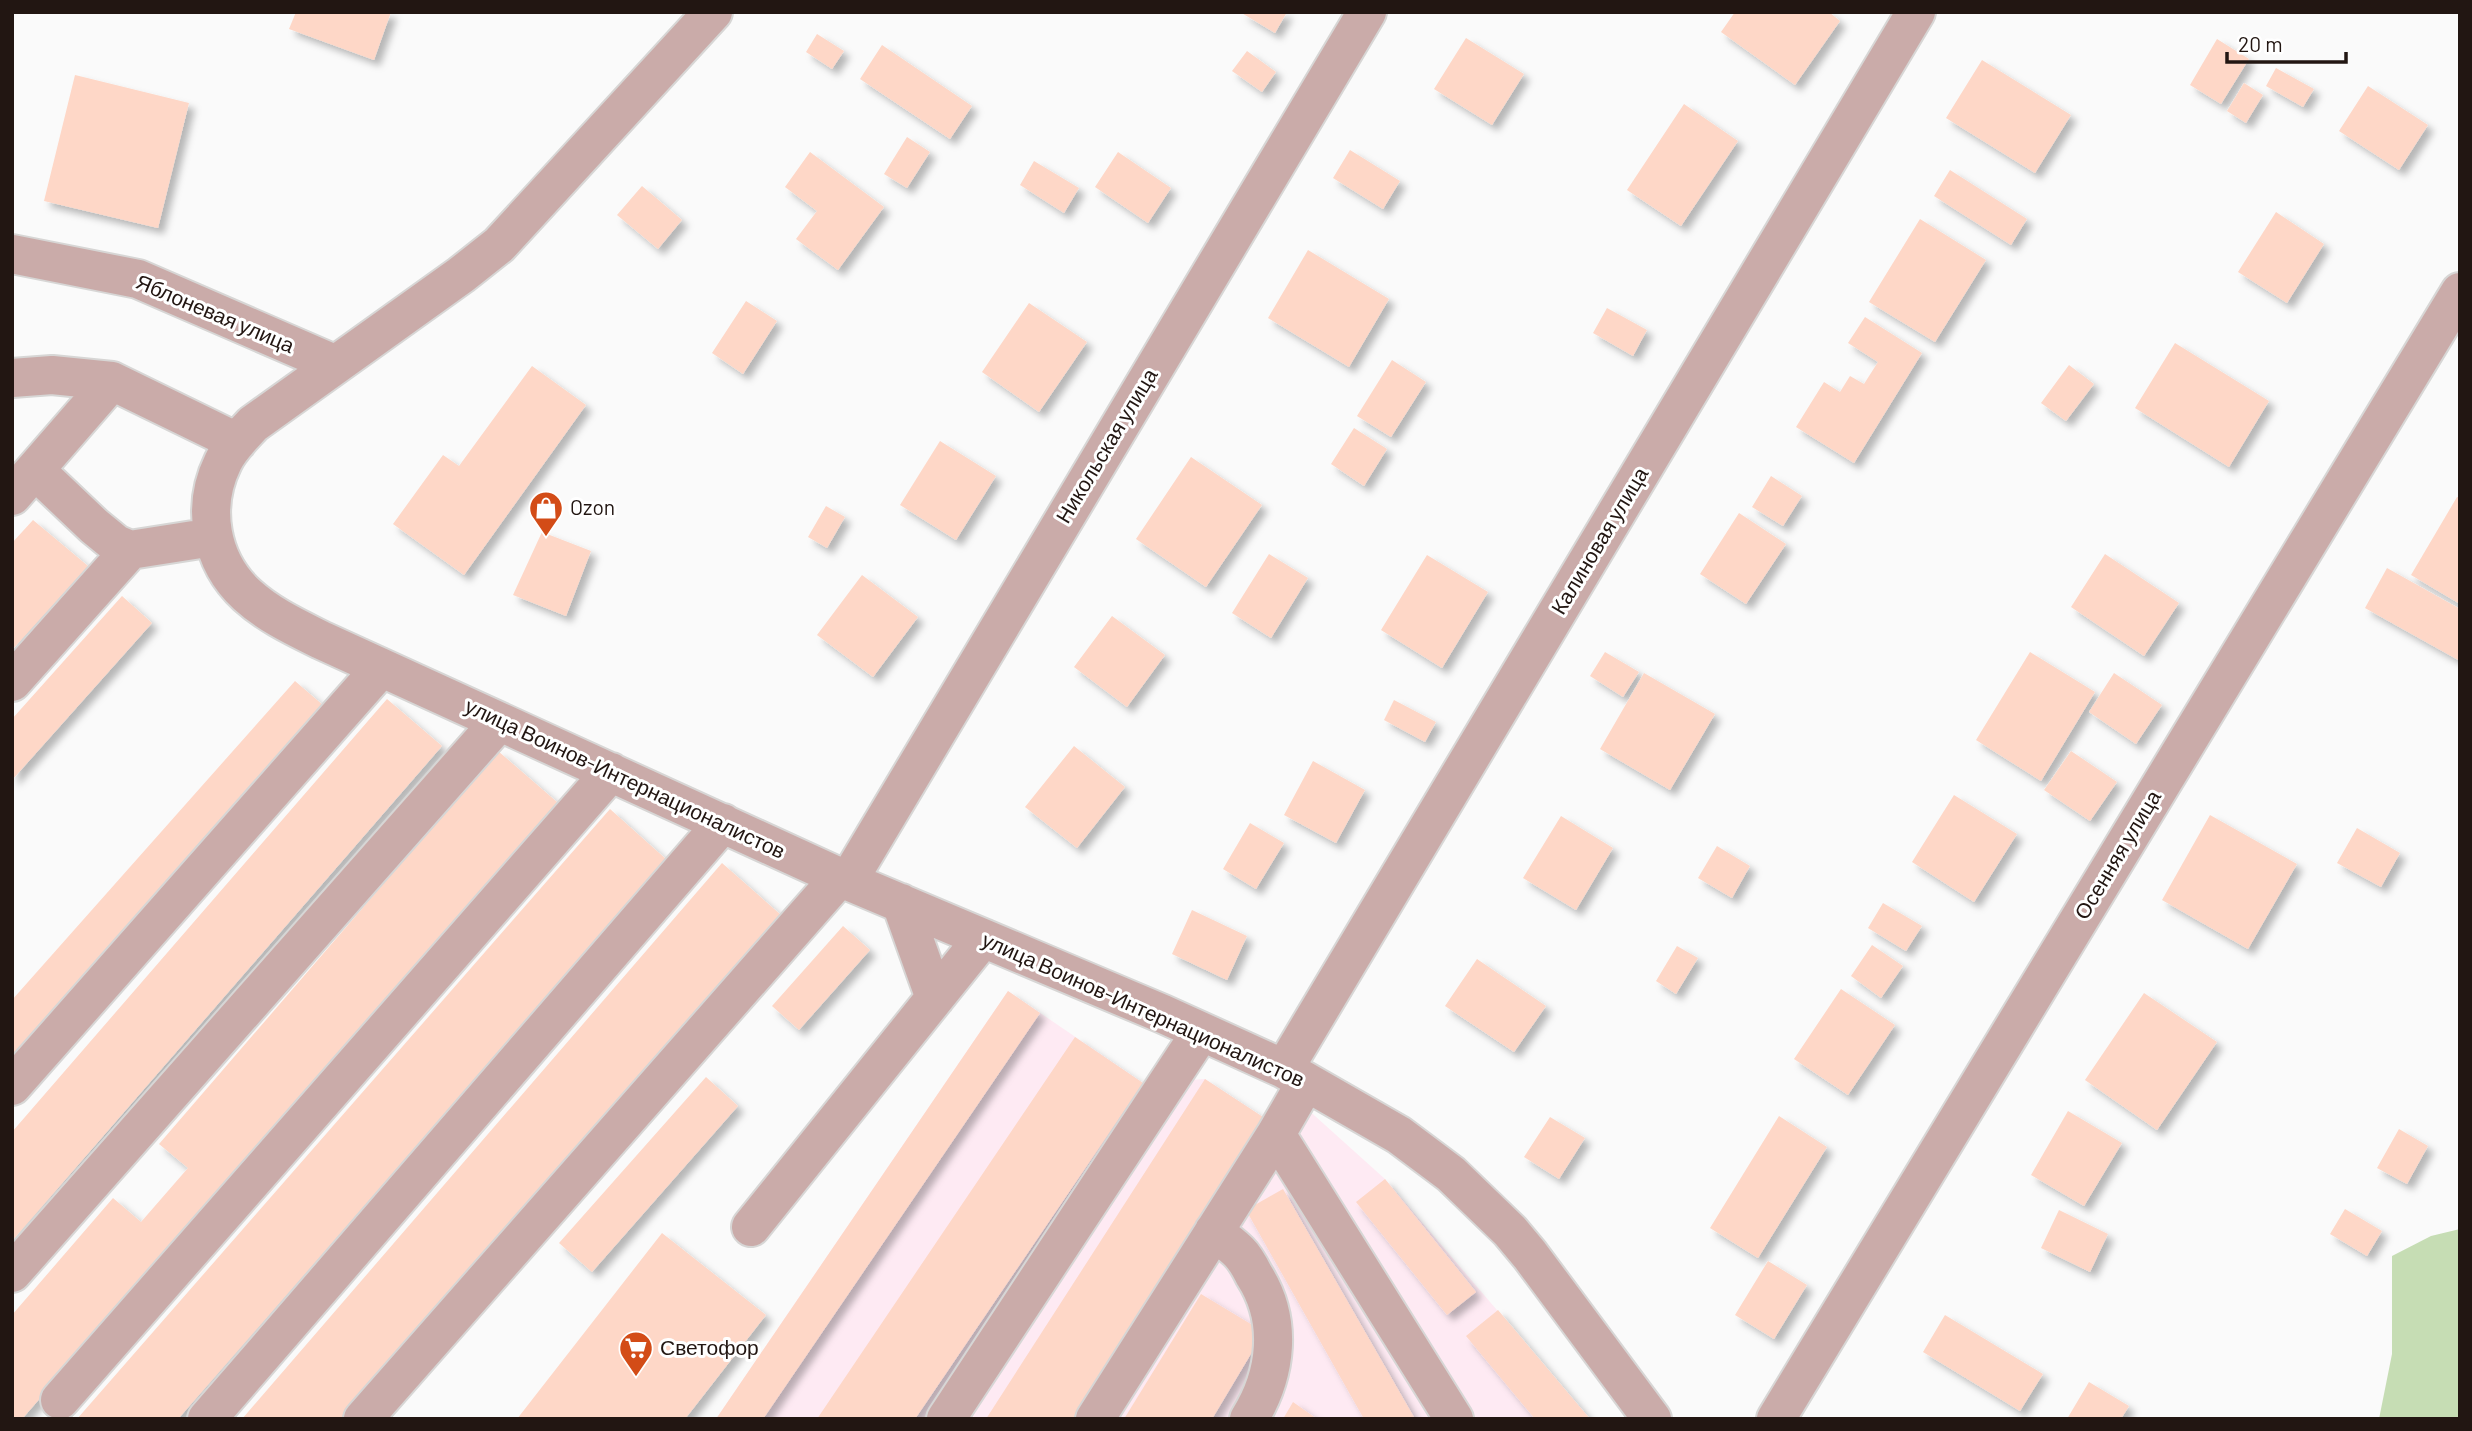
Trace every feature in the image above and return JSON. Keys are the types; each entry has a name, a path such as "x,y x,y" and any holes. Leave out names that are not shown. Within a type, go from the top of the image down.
{"street":[{"name":"улица Воинов-Интернационалистов","path":"713,12 499,245 253,424 237,442 223,462 211,503 210,523 221,560 232,577 246,594 264,608 302,631 844,879 1295,1075 1399,1135 1451,1174 1530,1255 1652,1419"},
{"name":"Никольская улица","path":"363,1419 844,879 1367,12"},
{"name":"Калиновая улица","path":"1095,1419 1276,1134 1295,1075 1916,12"},
{"name":"Яблоневая улица","path":"12,254 138,279 334,364"},
{"name":"Осенняя улица","path":"1776,1419 2460,292"},
{"path":"12,378 52,375 112,381 237,442"},
{"path":"112,381 24,483 94,526 116,544 130,550 213,537"},
{"path":"12,682 130,550"},
{"path":"12,1086 382,667"},
{"path":"12,1273 499,722"},
{"path":"60,1400 611,772"},
{"path":"207,1419 723,823"},
{"path":"901,903 935,998"},
{"path":"751,1227 983,938"},
{"path":"946,1419 1201,1032"},
{"path":"1276,1134 1454,1419"},
{"path":"1214,1231 1241,1254 1261,1286 1273,1317 1275,1342 1268,1376 1260,1402 1249,1419"}],"shaded area":[{"path":"1008,991 1143,1083 1205,1079 1266,1119 1305,1107 1385,1179 1590,1419 716,1419"}],"green space":[{"path":"2460,1229 2460,1419 2379,1419 2392,1354 2392,1256 2431,1236"}],"building":[{"path":"296,12 391,12 374,60 289,29"},
{"path":"1240,12 1287,12 1275,33"},
{"path":"1735,12 1829,12 1840,21 1795,85 1721,32"},
{"path":"817,34 844,51 832,69 806,52"},
{"path":"1466,38 1524,74 1492,125 1434,89"},
{"path":"2217,39 2249,59 2221,104 2190,85"},
{"path":"882,45 972,106 950,139 860,79"},
{"path":"1247,51 1276,72 1262,92 1232,71"},
{"path":"1982,60 2071,115 2035,173 1946,118"},
{"path":"2276,68 2314,89 2303,107 2266,86"},
{"path":"75,75 189,103 158,228 44,201"},
{"path":"2244,83 2263,95 2246,123 2227,111"},
{"path":"2368,86 2428,125 2399,170 2339,131"},
{"path":"1684,104 1738,141 1681,226 1627,190"},
{"path":"907,137 930,152 907,188 884,174"},
{"path":"1350,150 1400,181 1383,209 1333,178"},
{"path":"810,152 884,207 838,270 796,239 817,211 785,187"},
{"path":"1118,152 1171,188 1148,223 1095,187"},
{"path":"1034,161 1079,188 1064,213 1020,185"},
{"path":"1950,170 2027,219 2011,245 1934,196"},
{"path":"642,186 682,220 658,249 617,215"},
{"path":"2276,212 2324,244 2287,303 2238,272"},
{"path":"1920,219 1986,260 1935,342 1869,302"},
{"path":"1308,250 1389,299 1349,367 1268,318"},
{"path":"746,301 777,321 743,374 712,353"},
{"path":"1029,303 1087,342 1039,412 982,372"},
{"path":"1607,308 1647,330 1633,356 1593,333"},
{"path":"1865,317 1922,353 1854,463 1796,427 1824,382 1840,392 1850,376 1864,384 1878,362 1848,343"},
{"path":"2175,343 2269,401 2229,467 2135,408"},
{"path":"1392,360 1426,382 1391,437 1357,416"},
{"path":"2069,365 2094,384 2066,421 2041,403"},
{"path":"532,366 586,405 464,575 393,524 443,455 459,466"},
{"path":"1354,428 1387,449 1364,486 1331,464"},
{"path":"940,441 996,476 956,540 900,505"},
{"path":"1191,457 1262,505 1206,587 1136,539"},
{"path":"1771,476 1802,496 1783,526 1752,507"},
{"path":"2457,497 2460,498 2460,604 2411,575"},
{"path":"826,506 845,517 827,548 808,537"},
{"path":"1739,513 1786,544 1746,604 1700,574"},
{"path":"33,520 88,566 12,650 12,543"},
{"path":"542,532 591,551 566,616 513,595"},
{"path":"1269,554 1308,578 1271,638 1232,613"},
{"path":"2105,554 2179,603 2144,656 2071,607"},
{"path":"1427,555 1488,592 1442,668 1381,630"},
{"path":"2387,568 2460,609 2460,661 2365,608"},
{"path":"862,575 918,617 873,677 817,635"},
{"path":"122,596 152,623 12,780 12,719"},
{"path":"1112,616 1165,655 1127,707 1074,667"},
{"path":"1605,652 1639,672 1623,697 1590,676"},
{"path":"2030,652 2095,692 2041,781 1976,740"},
{"path":"1644,673 1715,714 1670,790 1600,749"},
{"path":"2114,673 2162,705 2136,744 2089,712"},
{"path":"295,681 324,706 12,1058 12,1000"},
{"path":"387,699 442,746 12,1241 12,1132"},
{"path":"1394,700 1436,722 1425,742 1384,720"},
{"path":"1074,746 1125,787 1077,848 1025,807"},
{"path":"498,751 557,802 22,1419 12,1419 12,1315 113,1198 141,1222 188,1168 159,1144"},
{"path":"2071,751 2117,782 2090,821 2044,790"},
{"path":"1313,761 1365,790 1336,843 1284,815"},
{"path":"1954,795 2017,834 1974,902 1912,862"},
{"path":"610,809 667,860 178,1419 77,1419"},
{"path":"2210,815 2297,864 2248,949 2162,900"},
{"path":"1561,816 1613,848 1576,910 1523,878"},
{"path":"1250,823 1284,843 1256,889 1223,869"},
{"path":"2357,828 2400,853 2381,887 2337,863"},
{"path":"1717,846 1750,866 1732,898 1698,878"},
{"path":"722,863 781,915 345,1419 242,1419"},
{"path":"1883,903 1922,926 1906,951 1868,928"},
{"path":"1192,910 1247,936 1227,980 1172,954"},
{"path":"843,926 870,950 799,1030 772,1006"},
{"path":"1872,945 1903,966 1881,998 1851,976"},
{"path":"1677,946 1698,958 1676,994 1656,981"},
{"path":"1477,959 1546,1006 1514,1052 1445,1006"},
{"path":"1841,989 1895,1025 1848,1095 1794,1059"},
{"path":"1008,991 1040,1013 763,1419 716,1419"},
{"path":"2144,993 2217,1042 2157,1130 2085,1080"},
{"path":"1075,1037 1143,1083 915,1419 817,1419"},
{"path":"706,1077 738,1106 592,1272 559,1243"},
{"path":"1205,1079 1266,1119 1073,1419 986,1419"},
{"path":"2068,1111 2122,1143 2084,1206 2031,1175"},
{"path":"1779,1116 1827,1147 1758,1258 1710,1228"},
{"path":"1550,1117 1585,1138 1559,1179 1524,1157"},
{"path":"2399,1129 2428,1146 2407,1184 2377,1168"},
{"path":"1385,1179 1476,1292 1447,1315 1356,1202"},
{"path":"1283,1189 1415,1419 1364,1419 1246,1210"},
{"path":"2345,1209 2382,1231 2367,1256 2330,1234"},
{"path":"2059,1210 2108,1234 2090,1272 2041,1248"},
{"path":"662,1233 766,1315 685,1419 517,1419"},
{"path":"1768,1261 1807,1285 1774,1339 1735,1315"},
{"path":"1201,1294 1264,1332 1212,1419 1124,1419"},
{"path":"1498,1310 1590,1419 1535,1419 1466,1336"},
{"path":"1945,1315 2043,1374 2020,1411 1923,1352"},
{"path":"2089,1382 2129,1406 2121,1419 2067,1419"},
{"path":"1293,1402 1317,1419 1283,1419"}],"place":[{"name":"Ozon","path":"546,538"},
{"name":"Светофор","path":"636,1378"}]}
